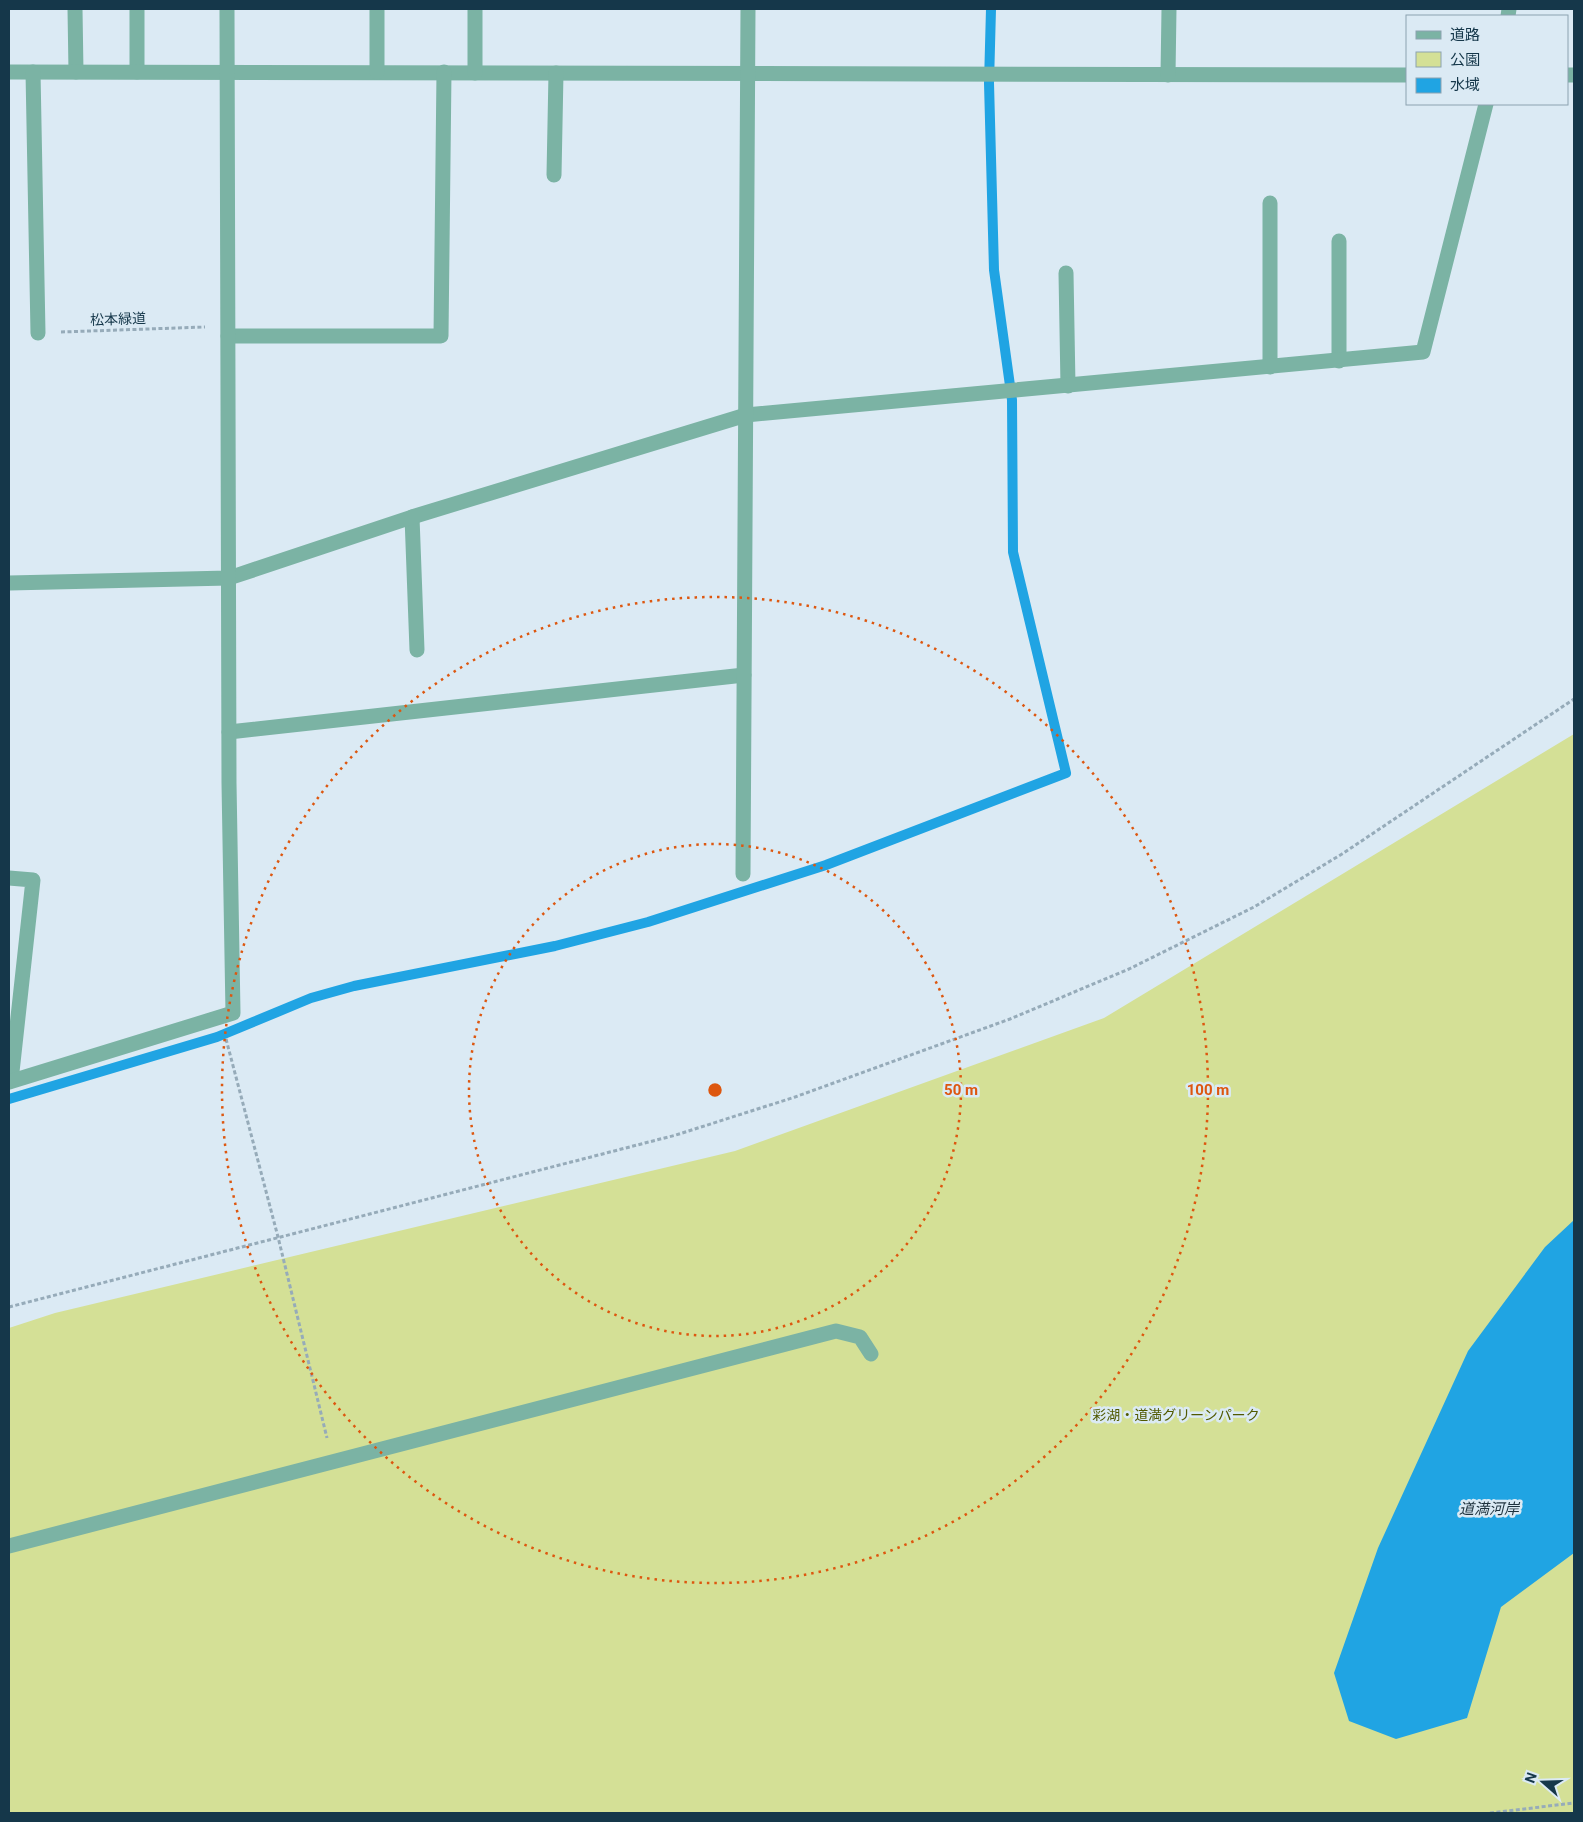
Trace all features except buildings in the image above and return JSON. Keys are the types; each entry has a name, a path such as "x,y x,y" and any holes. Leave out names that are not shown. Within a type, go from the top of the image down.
{"street":[{"path":"75,9 76,72"},
{"path":"137,9 137,72"},
{"path":"9,878 33,880 10,1082 233,1013 229,732 227,9"},
{"path":"377,9 377,72"},
{"path":"475,9 475,72"},
{"path":"743,874 748,9"},
{"path":"1168,75 1169,9"},
{"path":"9,72 1406,75"},
{"path":"33,72 38,333"},
{"path":"228,331 441,336 444,72"},
{"path":"554,175 556,73"},
{"path":"9,583 229,578 412,517 746,415 1424,352 1486,105"},
{"path":"1270,203 1270,367"},
{"path":"1339,241 1339,360"},
{"path":"1066,273 1068,386"},
{"path":"412,517 417,650"},
{"path":"229,732 744,675"},
{"path":"9,1546 836,1331 860,1337 871,1354"}],"path":[{"name":"松本緑道","path":"38,333 228,331"},
{"path":"9,1307 558,1167 715,1123 936,1047 1090,987 1254,906 1350,849 1574,699"},
{"path":"220,1017 278,1237 334,1463"},
{"path":"1490,1813 1574,1803"}],"green space":[{"name":"彩湖・道満グリーンパーク","path":"1574,734 1574,1813 9,1813 9,1328 55,1313 735,1151 1104,1018"}],"water":[{"name":"道満河岸","path":"1574,1220 1574,1553 1501,1607 1467,1718 1396,1739 1349,1721 1334,1673 1378,1548 1468,1351 1545,1247"}],"waterway":[{"path":"9,1099 217,1037 311,998 354,986 555,946 648,922 826,865 1066,773 1013,552 1012,400 994,270 989,83 991,9"}]}
